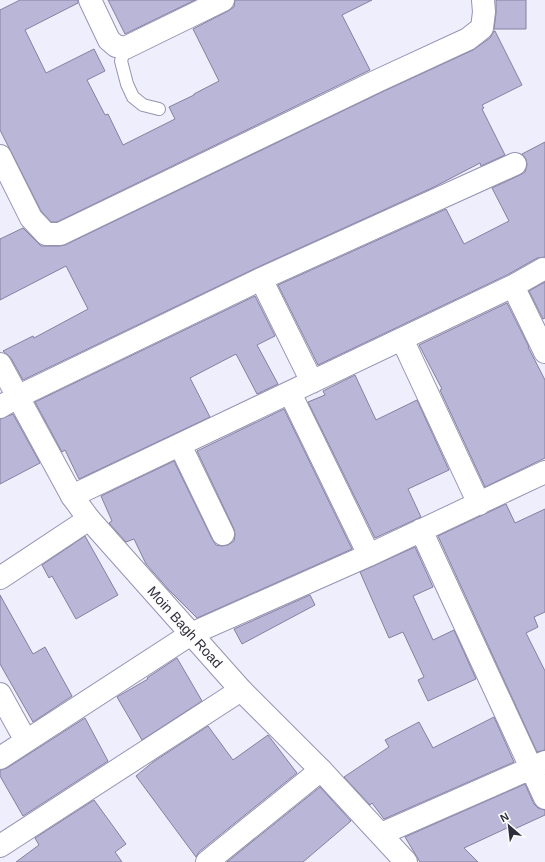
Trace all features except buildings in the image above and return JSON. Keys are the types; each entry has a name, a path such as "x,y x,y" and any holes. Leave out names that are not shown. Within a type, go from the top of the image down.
{"street":[{"path":"90,0 109,40 116,46 124,48 223,0"},
{"path":"0,156 31,218 46,234 60,234 376,81 468,39 482,28 484,12 483,0"},
{"path":"9,402 261,279 516,164"},
{"path":"72,496 513,286 543,269"},
{"path":"261,279 312,382"},
{"path":"513,286 545,352"},
{"path":"402,339 478,504"},
{"name":"Moin Bagh Road","path":"0,364 9,402 72,496 90,519 241,690 321,770 406,862"},
{"path":"290,393 369,555"},
{"path":"180,445 223,534"},
{"path":"0,758 191,634 369,555 545,472"},
{"path":"0,578 90,519"},
{"path":"421,530 538,765 545,798"},
{"path":"0,846 241,690"},
{"path":"0,694 26,741"},
{"path":"381,834 538,765"},
{"path":"207,862 321,770"}],"lane":[{"path":"124,48 121,61 127,84 133,97 143,105 158,109"}]}
